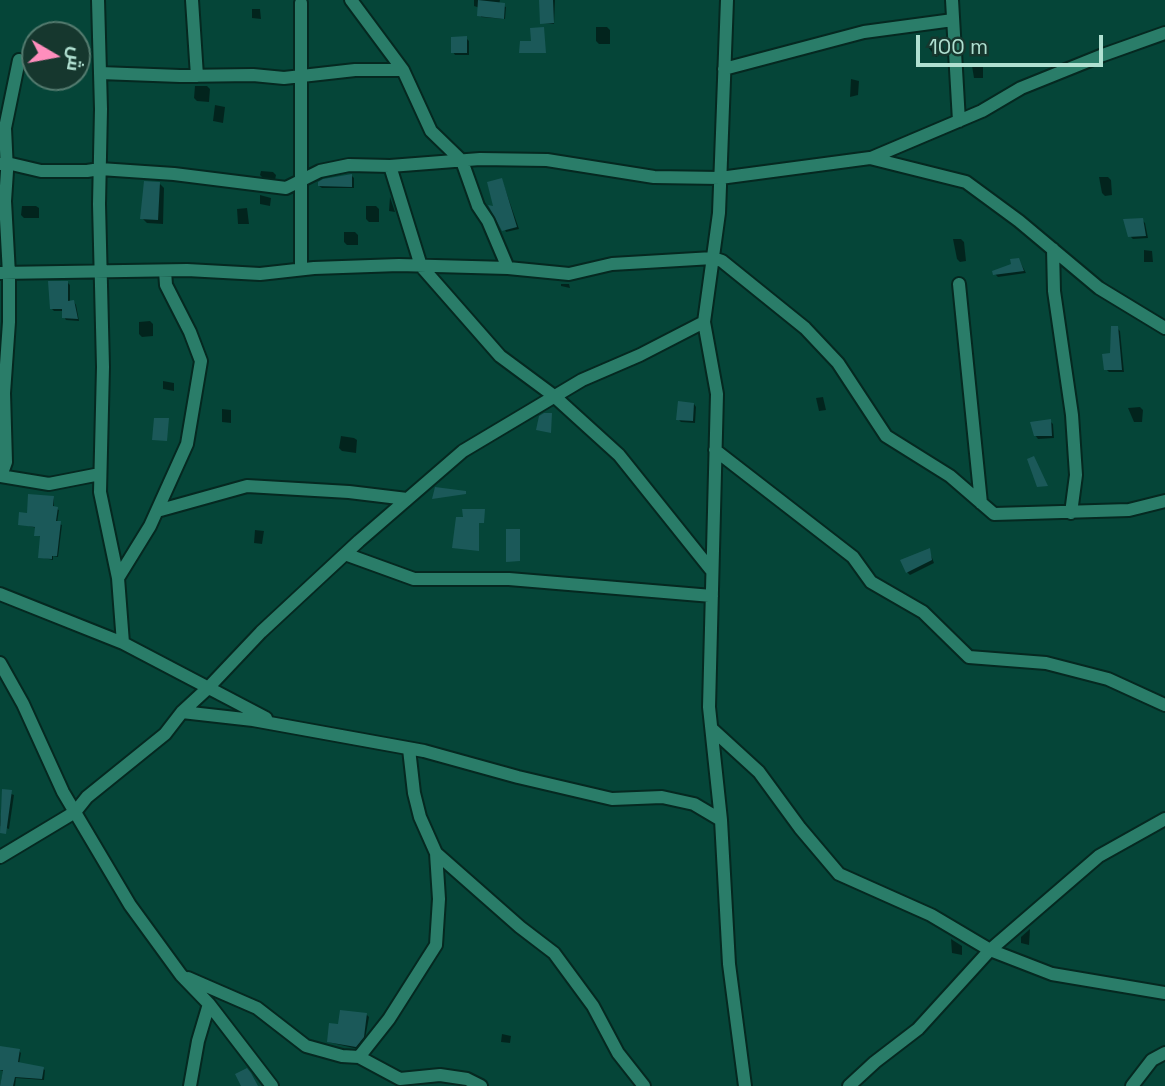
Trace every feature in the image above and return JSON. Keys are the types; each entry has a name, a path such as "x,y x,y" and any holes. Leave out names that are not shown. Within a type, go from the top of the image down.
{"street":[{"path":"99,0 103,367 100,492 118,578 123,643"},
{"path":"192,0 197,76"},
{"path":"351,0 403,70 431,131 462,161 478,206 488,221 508,268"},
{"path":"727,0 719,213 704,322 717,394 709,707 721,820 729,964 745,1086"},
{"path":"952,0 959,121"},
{"path":"302,3 302,269"},
{"path":"723,69 864,32 953,20"},
{"path":"3,164 41,171 100,169 174,173 286,188 320,171 349,164 390,166 462,161 548,160 654,177 720,178 870,158 982,111 1021,88 1165,33"},
{"path":"19,60 5,128 3,164 6,462 0,476 49,484 100,474"},
{"path":"100,72 284,78 355,70 403,70"},
{"path":"870,158 966,182 1099,288 1165,328"},
{"path":"390,166 421,266 500,356 554,396 619,455 712,571"},
{"path":"1052,249 1054,291 1070,401 1076,475 1071,513"},
{"path":"5,273 165,271 260,274 302,269 421,266 508,268 569,274 612,264 713,258 722,261 805,328 838,363 886,436 950,476 994,514 1129,510 1165,500"},
{"path":"118,578 157,511 187,443 201,361 190,332 166,285 165,271"},
{"path":"959,284 981,503"},
{"path":"0,857 75,813 87,797 165,734 182,712 261,632 463,451 582,380 640,355 704,322"},
{"path":"716,450 853,557 871,582 923,612 969,657 1046,663 1108,679 1165,705"},
{"path":"157,511 247,486 349,492 407,499"},
{"path":"345,554 414,579 509,579 712,596"},
{"path":"0,594 123,643 278,725"},
{"path":"0,663 23,704 63,792 130,905 181,975 209,1003 272,1086"},
{"path":"182,712 278,725 409,749 612,799 662,797 694,804 721,820"},
{"path":"712,729 758,772 839,874 931,915 989,950 1052,974 1165,993"},
{"path":"359,1057 389,1019 436,945 439,899 436,853 420,817 409,749"},
{"path":"849,1086 918,1029 989,950 1098,856 1165,819"},
{"path":"436,853 520,927 554,953 593,1006 618,1053 644,1086"},
{"path":"181,975 257,1008 306,1046 342,1056 359,1057 400,1079 440,1075 467,1079 481,1086"},
{"path":"190,1086 198,1041 209,1003"},
{"path":"1132,1086 1152,1060 1165,1053"}],"building":[{"path":"478,0 505,3 504,19 477,16"},
{"path":"539,0 553,0 554,23 540,24"},
{"path":"544,27 546,53 519,53 520,41 531,41 530,28"},
{"path":"467,36 467,53 451,53 451,37"},
{"path":"352,174 352,187 318,186 318,182 323,179"},
{"path":"502,178 517,227 502,231 488,205 493,206 487,182"},
{"path":"144,181 160,182 158,220 140,219"},
{"path":"1143,218 1146,236 1128,237 1123,219"},
{"path":"1019,258 1024,271 993,275 992,271 1011,264 1010,259"},
{"path":"48,281 68,281 68,301 74,300 78,319 62,318 62,309 50,309"},
{"path":"1111,326 1118,326 1122,370 1104,370 1102,354 1110,353"},
{"path":"678,401 694,403 693,421 676,420"},
{"path":"552,413 551,433 536,430 539,416"},
{"path":"154,418 169,418 167,441 152,440"},
{"path":"1051,419 1052,436 1034,436 1030,422"},
{"path":"1034,456 1048,486 1037,487 1027,459"},
{"path":"435,487 466,491 466,494 432,499"},
{"path":"28,494 54,496 53,506 58,507 56,521 61,521 57,556 52,556 52,559 38,558 40,536 34,536 35,527 18,525 19,512 27,513"},
{"path":"462,509 485,509 484,523 479,523 479,551 452,548 456,517 463,517"},
{"path":"506,529 520,529 520,561 506,562"},
{"path":"930,548 932,560 906,573 900,560"},
{"path":"2,789 12,790 6,834 0,833"},
{"path":"340,1010 367,1013 364,1037 356,1047 327,1042 329,1023 338,1024"},
{"path":"0,1046 20,1049 18,1062 44,1067 42,1079 15,1077 13,1086 0,1086 3,1070 0,1070"},
{"path":"247,1068 258,1086 241,1086 235,1074"}]}
